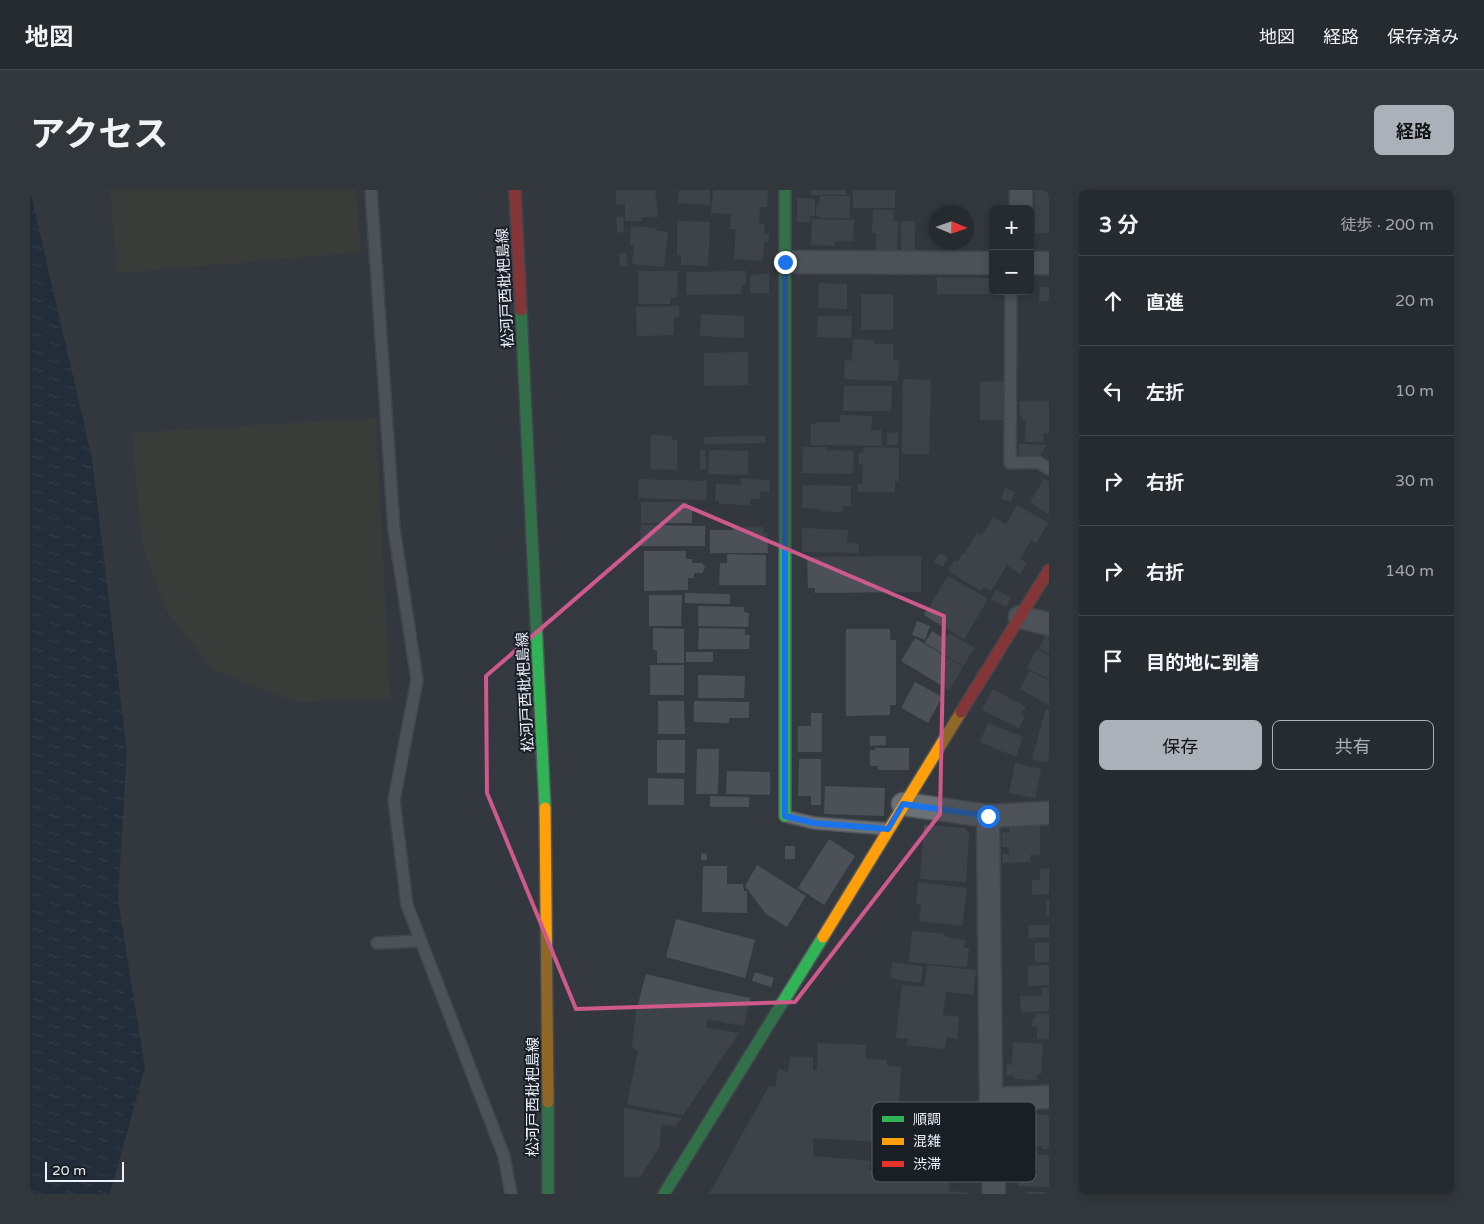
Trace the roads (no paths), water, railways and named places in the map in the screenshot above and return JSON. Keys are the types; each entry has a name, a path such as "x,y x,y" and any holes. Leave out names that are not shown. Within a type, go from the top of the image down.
{"street":[{"name":"松河戸西枇杷島線","path":"515,190 546,824 548,1194"},
{"path":"785,190 785,816"},
{"path":"1021,190 1021,205"},
{"path":"785,262 989,263"},
{"path":"1034,263 1049,263"},
{"path":"664,1194 1049,570"},
{"path":"1020,617 1049,624"},
{"path":"903,804 988,816 1049,813"},
{"path":"988,816 991,1102"},
{"path":"991,1099 1049,1097"}],"lane":[{"path":"371,190 394,529 416,680 394,800 407,905 504,1156 511,1194"},
{"path":"1011,295 1010,463 1038,462 1049,468"},
{"path":"785,816 814,823 888,829"},
{"path":"377,943 421,940"}],"water":[{"path":"30,190 92,458 127,752 118,899 145,1068 110,1194 30,1194"}]}
